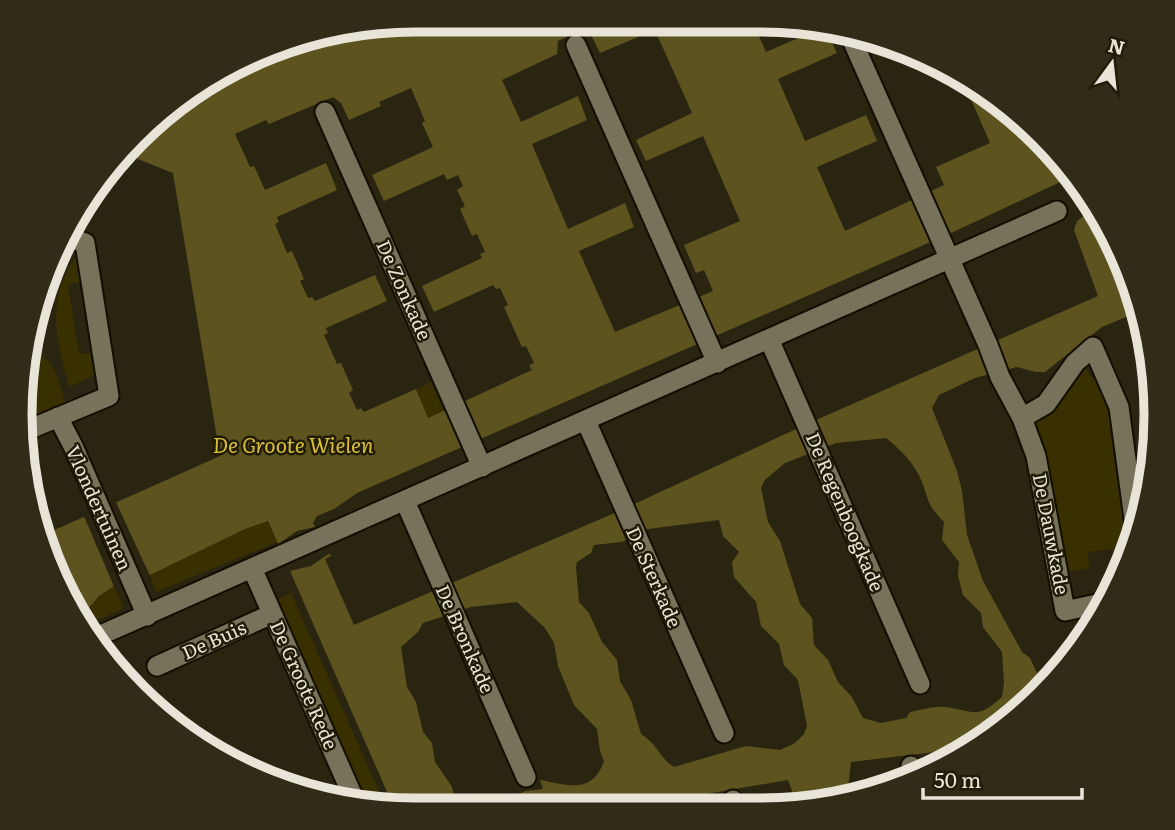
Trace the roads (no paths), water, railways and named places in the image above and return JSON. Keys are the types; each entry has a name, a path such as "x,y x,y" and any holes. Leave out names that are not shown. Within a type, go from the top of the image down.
{"street":[{"path":"854,44 946,251"},
{"path":"576,45 714,357"},
{"name":"De Zonkade","path":"325,112 479,461"},
{"path":"100,634 143,608 252,568 405,501 479,461 586,421 714,357 769,340 946,251 1057,211"},
{"path":"32,428 110,396 85,243 74,239"},
{"name":"De Dauwkade","path":"946,251 1000,377 1022,418 1036,456 1065,611 1093,605"},
{"name":"De Regenboogkade","path":"769,340 920,684"},
{"path":"1022,418 1046,404 1075,363 1093,346 1119,407 1132,505"},
{"name":"Vlondertuinen","path":"58,417 143,608"},
{"name":"De Sterkade","path":"586,421 724,733"},
{"name":"De Bronkade","path":"405,501 526,778"},
{"name":"De Groote Rede","path":"252,568 351,793"},
{"name":"De Buis","path":"156,666 272,614"}],"water":[{"name":"De Groote Wielen","path":"390,32 577,32 558,41 557,54 502,80 521,122 578,96 587,120 532,144 568,229 625,203 634,227 579,251 615,332 713,291 704,270 696,273 684,245 740,221 703,136 646,161 636,140 692,113 656,32 757,32 766,52 806,35 830,38 837,53 778,79 805,141 866,115 877,141 817,167 845,231 944,185 936,167 990,143 968,93 1013,127 1063,181 951,233 357,493 334,509 317,516 313,523 331,556 325,559 354,625 617,512 807,424 1098,296 1074,230 1077,221 1087,215 1114,268 1130,315 1102,327 1045,372 1017,367 975,378 939,395 932,408 957,471 967,535 983,581 1039,678 993,719 952,747 945,751 851,762 848,788 835,791 794,797 788,780 683,798 512,798 526,791 543,789 540,780 569,785 586,783 599,772 604,761 597,729 574,705 558,666 554,643 545,628 517,602 471,607 423,623 418,632 401,647 407,687 416,702 423,732 432,743 435,762 452,787 454,798 390,798 268,521 245,529 150,575 114,586 99,596 87,610 90,619 71,585 52,538 50,532 220,456 173,173 132,157 162,127 202,96 245,71 292,52 340,39","holes":["411,88 433,147 372,175 384,201 444,174 447,180 458,175 463,186 457,190 465,206 460,209 472,236 477,234 485,252 480,254 482,258 422,286 434,312 493,285 496,289 500,288 508,305 504,307 522,347 526,346 534,363 529,365 532,370 428,418 416,389 364,412 361,408 357,410 349,393 353,390 324,335 328,333 326,328 387,301 375,275 315,301 312,297 308,298 300,281 304,279 292,251 287,253 275,224 279,222 277,217 337,190 326,163 265,190 254,166 250,167 235,134 266,120 269,124 333,97 341,103 349,120 381,106 379,102","886,438 916,469 930,504 944,522 942,540 959,562 958,576 963,595 981,613 983,627 1002,652 1002,697 986,709 975,712 945,707 932,708 910,712 906,718 881,723 863,718 852,697 838,682 828,660 814,645 812,618 800,604 780,541 768,522 761,488 765,480 785,463 836,443","719,520 723,536 739,552 732,562 734,577 756,602 761,626 779,644 784,665 798,680 807,726 804,734 795,743 780,750 746,746 674,767 641,734 631,700 620,681 617,660 602,642 589,613 579,602 576,567 577,562 591,553 594,545 622,542 648,529"]},
{"name":"De Groote Wielen","path":"585,32 650,32 600,53 591,35"}]}
